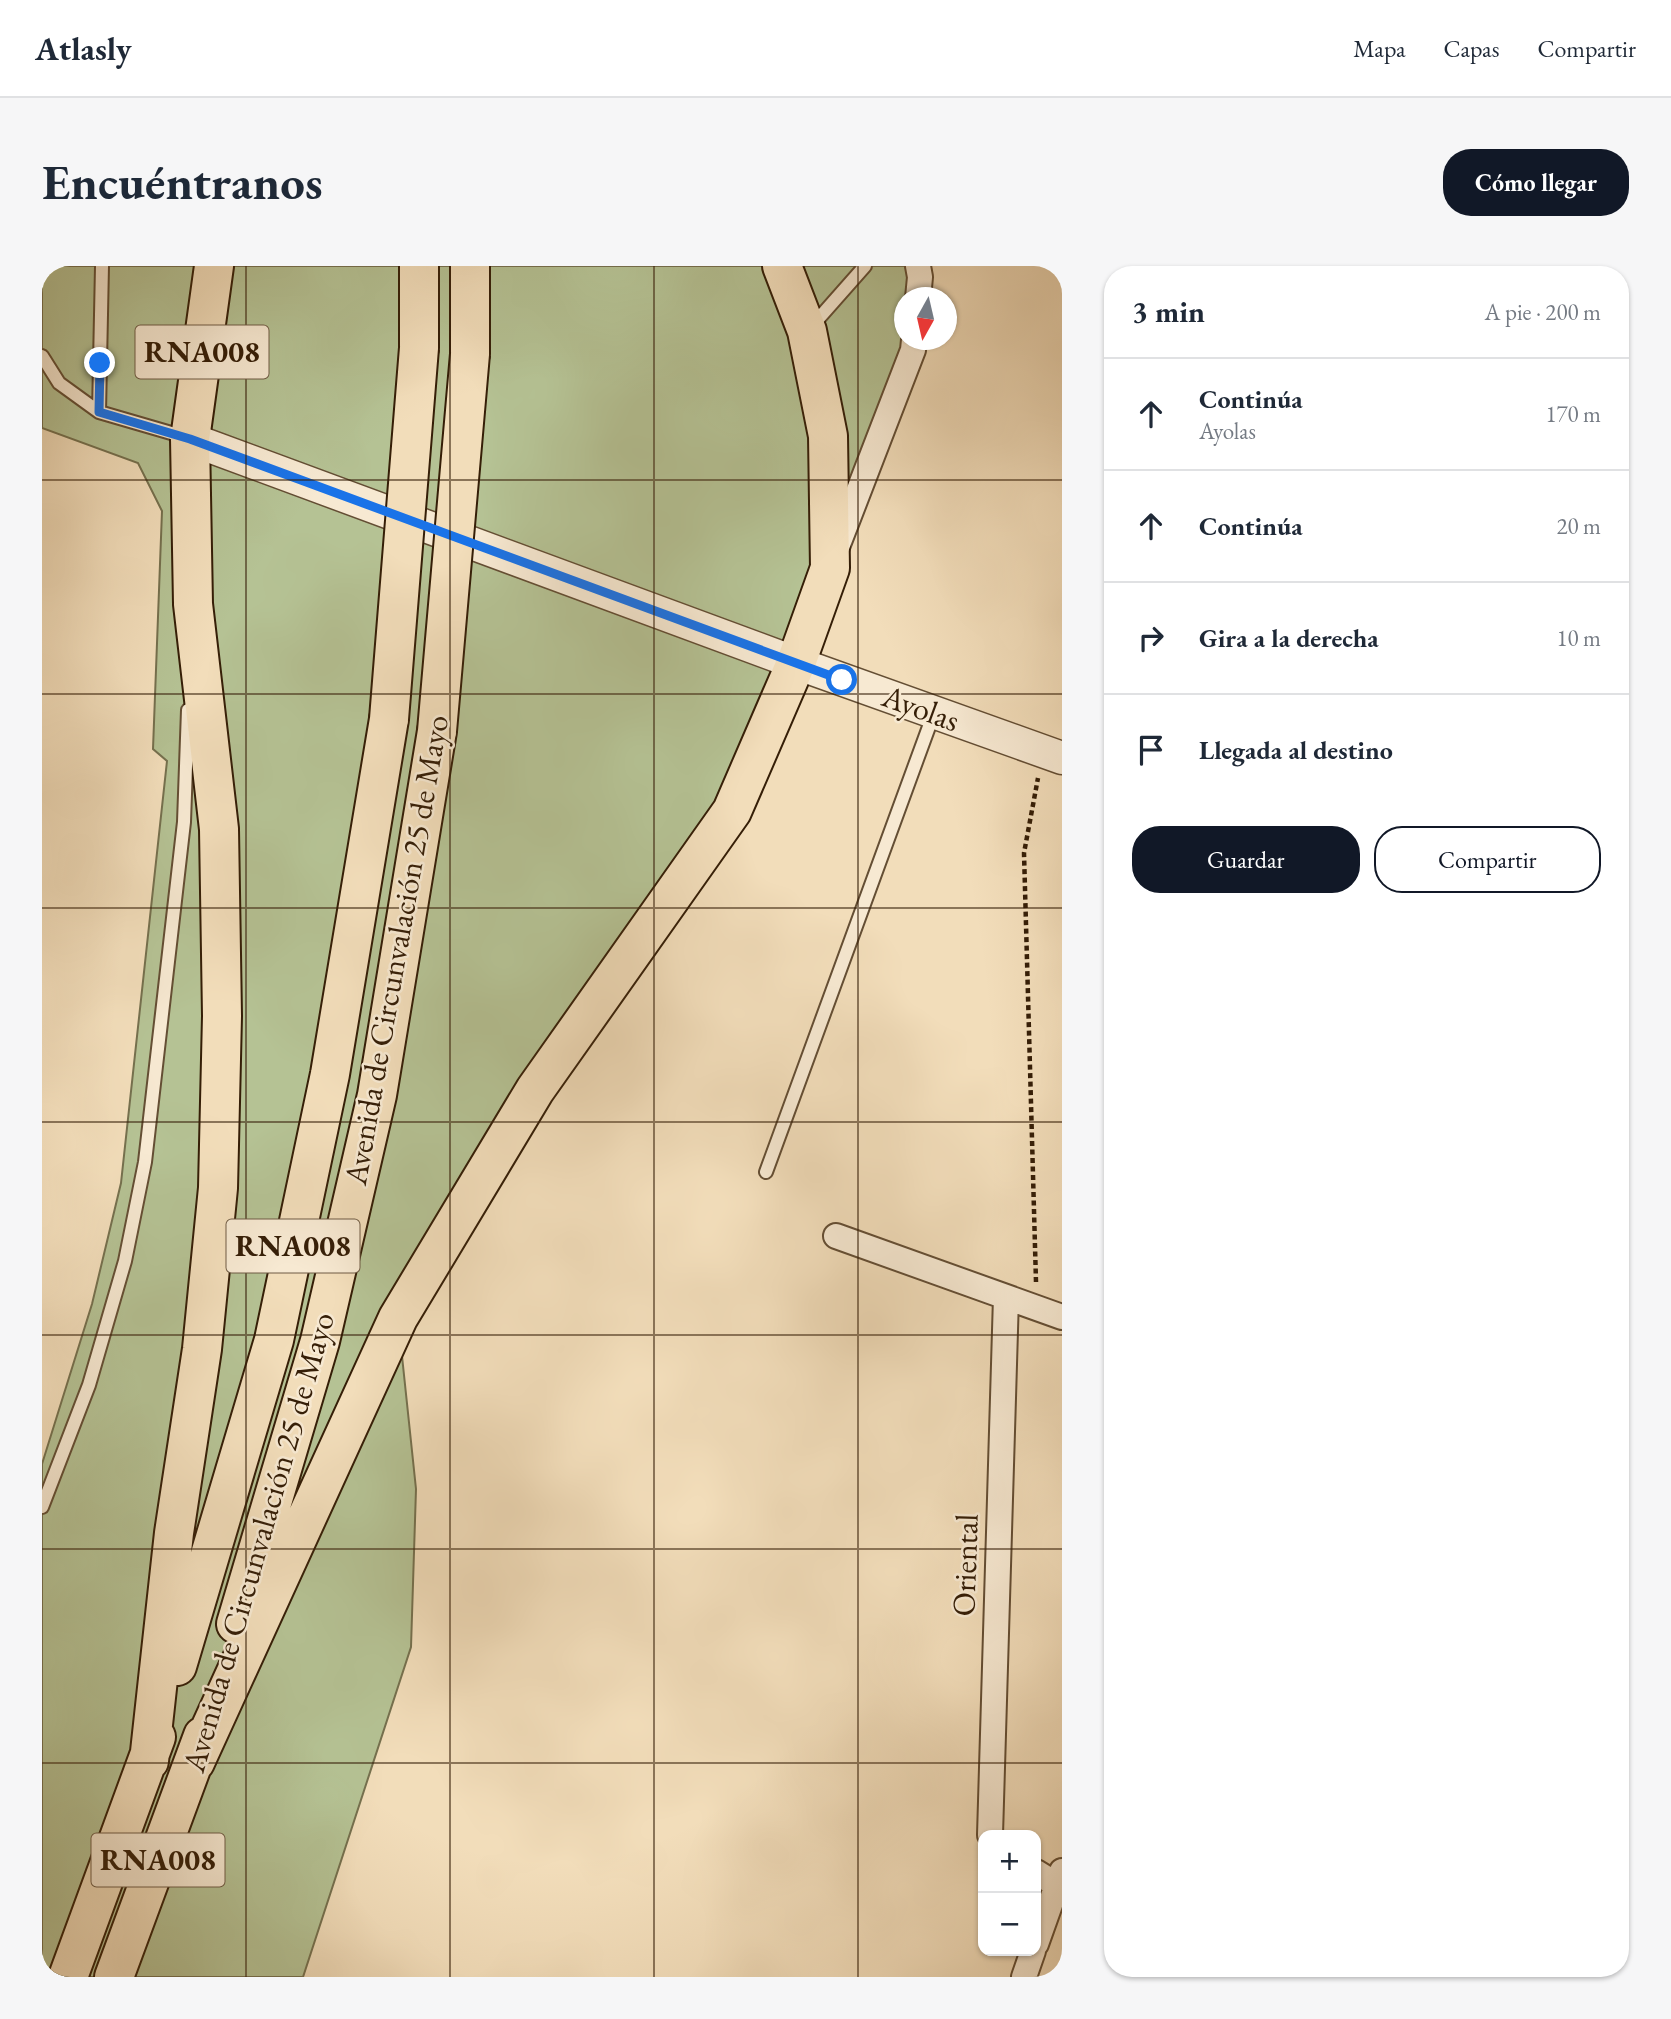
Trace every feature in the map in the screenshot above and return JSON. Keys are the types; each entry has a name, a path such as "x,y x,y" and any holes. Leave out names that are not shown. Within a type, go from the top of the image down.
{"highway":[{"name":"RNA008","path":"190,439 214,266"},
{"name":"Avenida de Circunvalación 25 de Mayo","path":"68,1977 149,1761 274,1340 330,1074 389,719 419,348 419,266"},
{"name":"Avenida de Circunvalación 25 de Mayo","path":"114,1977 195,1762 320,1341 377,1095 436,731 470,354 470,266"},
{"path":"782,266 807,331 828,436 830,568 796,663"},
{"path":"149,1761 174,1533 202,1349 218,1188 222,1016 219,829 193,604 190,439"},
{"name":"RNA008","path":"195,1762 398,1318 535,1090 732,811 796,663"}],"street":[{"path":"918,266 919,287"},
{"path":"830,568 913,350"},
{"name":"Ayolas","path":"190,439 1053,755"},
{"path":"836,1236 1062,1317"},
{"name":"Oriental","path":"990,1830 1006,1297"},
{"path":"1041,1926 1054,1879"},
{"path":"1024,1977 1031,1956"}],"lane":[{"path":"99,412 102,266"},
{"path":"807,331 865,266"},
{"path":"42,356 59,383 99,412 190,439"},
{"path":"42,1507 89,1385 125,1261 145,1162 184,822 193,604"},
{"path":"766,1172 934,712"}],"path":[{"path":"1037,1308 1024,853 1053,755"}],"green space":[{"path":"42,266 918,266 918,287 894,287 894,350 900,350 732,811 398,1318 416,1489 411,1647 303,1977 42,1977 42,1464 92,1304 121,1183 167,761 153,749 162,511 138,463 42,428"}],"route":[{"path":"100,363 99,412 190,439 842,680"}]}
